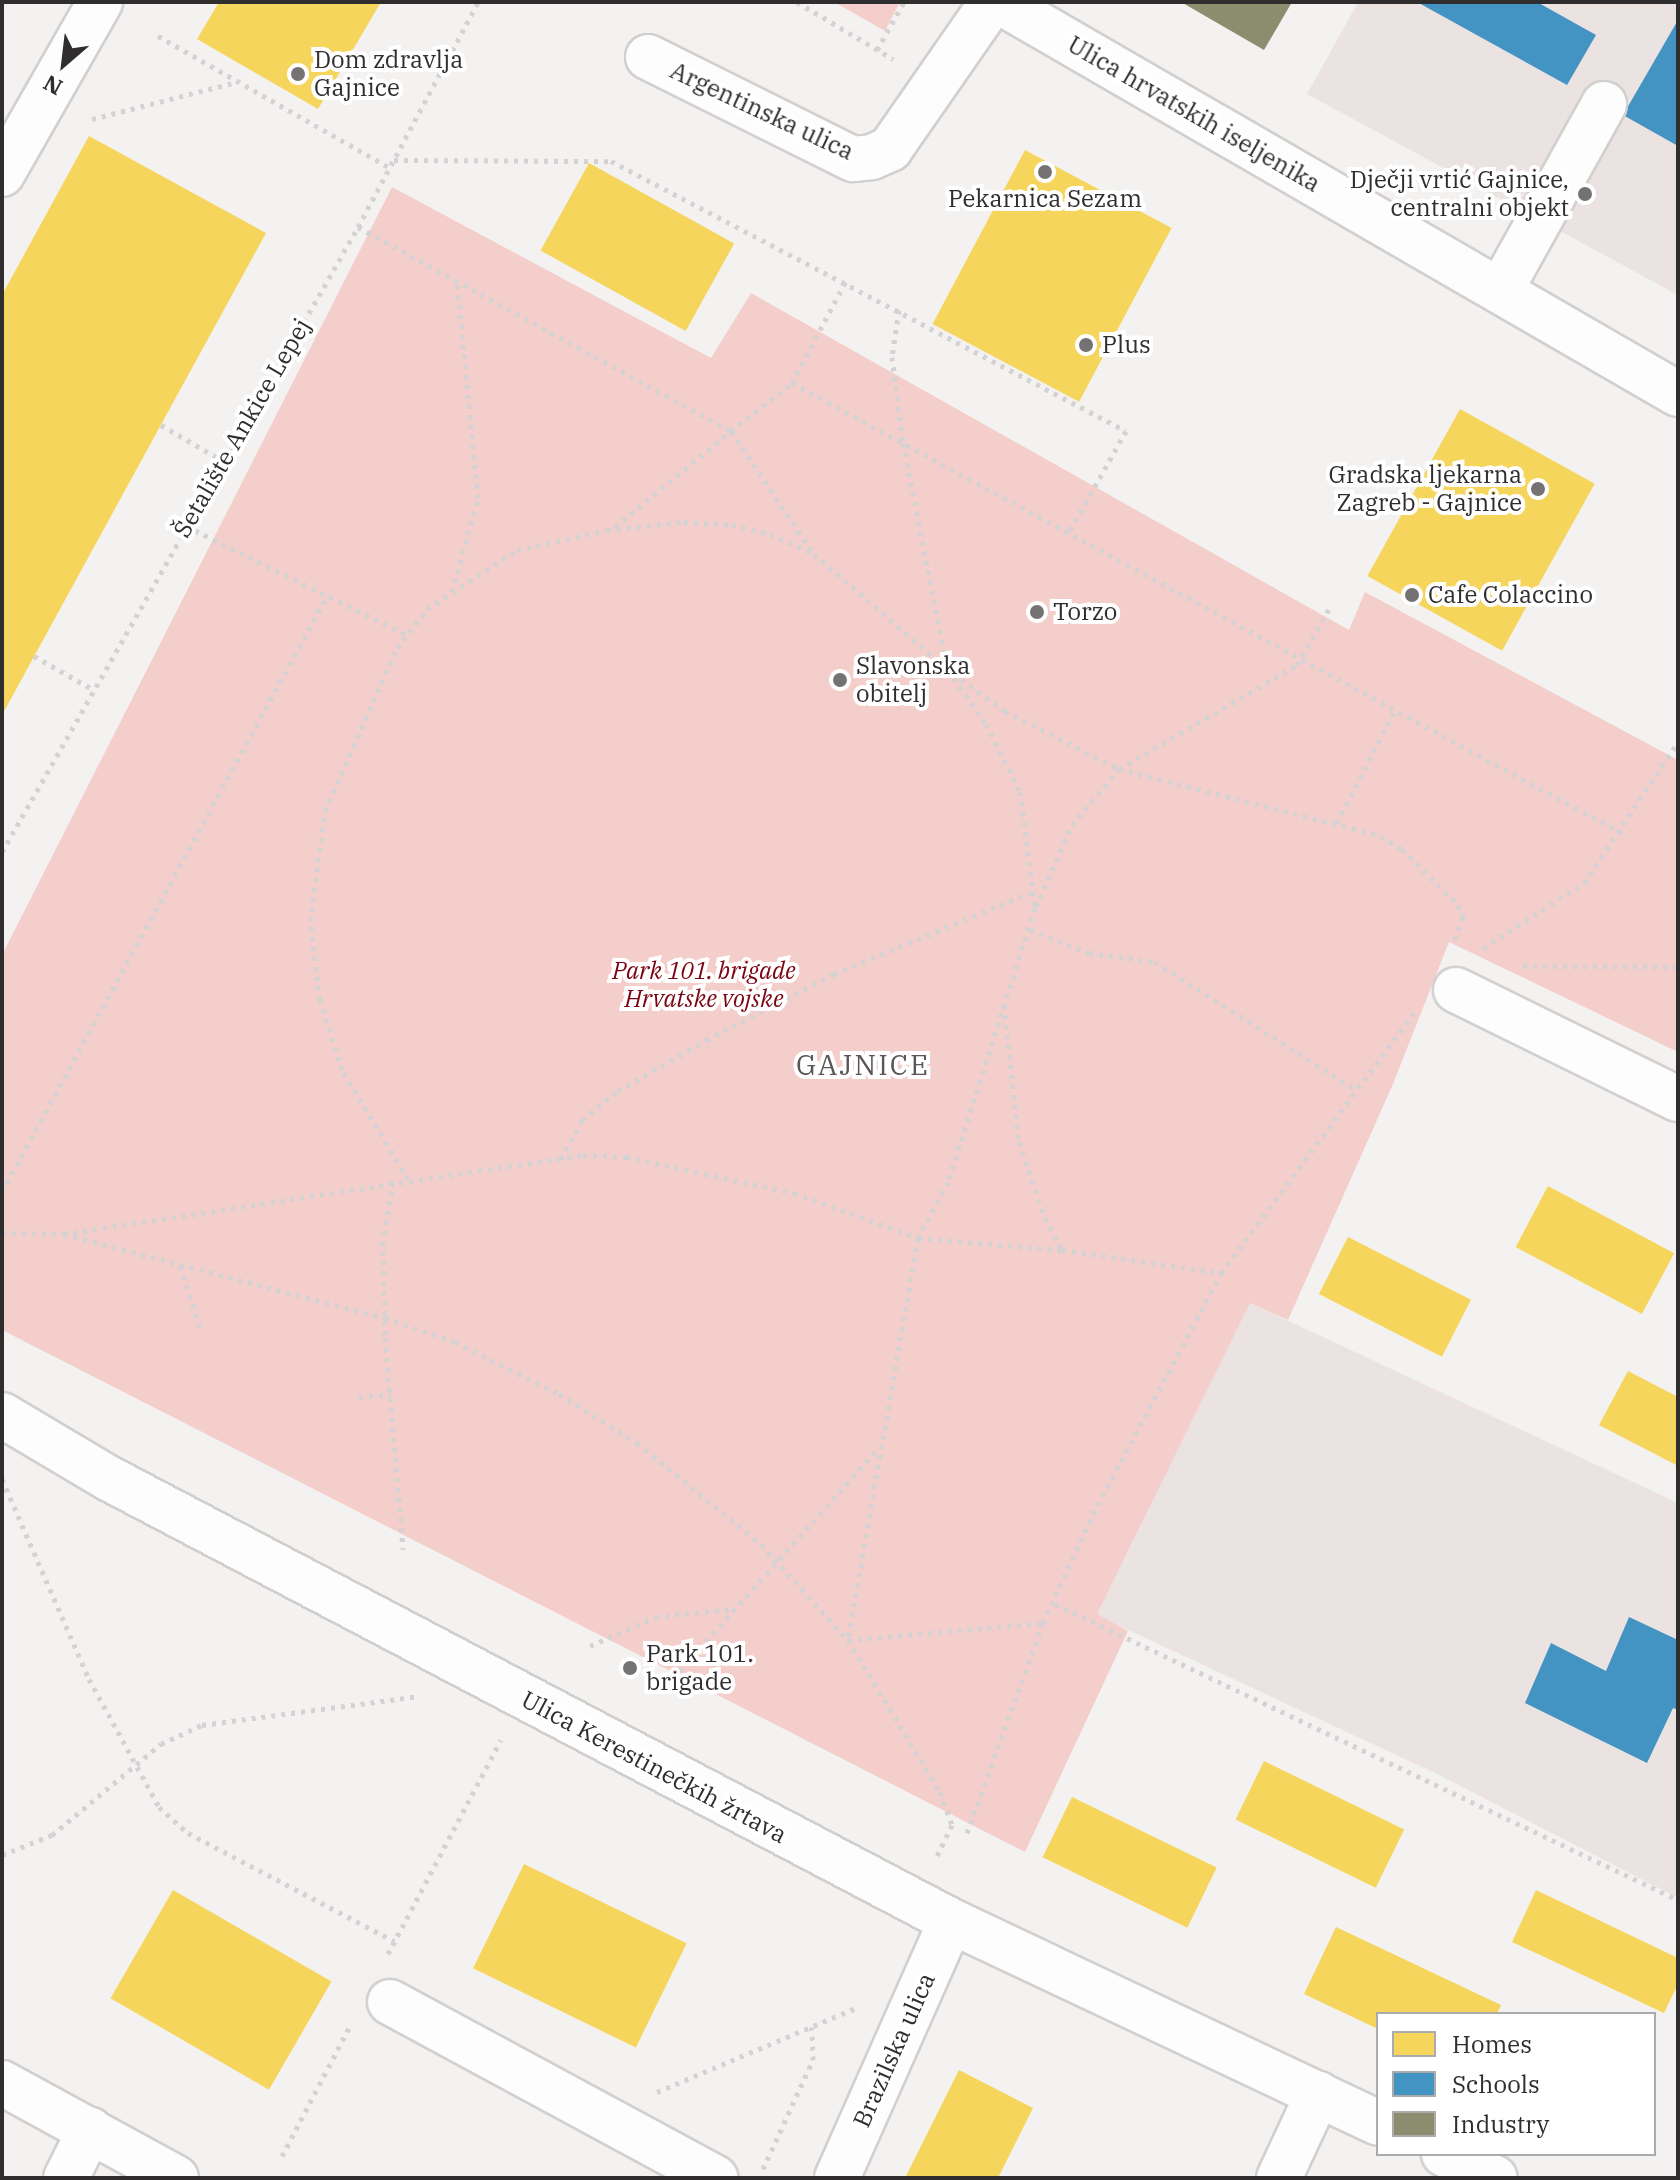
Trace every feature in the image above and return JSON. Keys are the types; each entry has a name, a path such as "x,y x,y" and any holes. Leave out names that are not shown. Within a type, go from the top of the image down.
{"street":[{"path":"2,174 100,2"},
{"name":"Argentinska ulica","path":"648,57 853,159 872,157 890,149 992,2"},
{"name":"Ulica hrvatskih iseljenika","path":"1000,2 1678,394"},
{"path":"1500,291 1604,104"},
{"path":"1450,974 1678,1099"},
{"name":"Ulica Kerestinečkih žrtava","path":"2,1415 110,1479 951,1921 1376,2122"},
{"name":"Brazilska ulica","path":"837,2178 951,1921"},
{"path":"374,1998 715,2178"},
{"path":"2,2083 176,2178"},
{"path":"1279,2178 1318,2094"},
{"path":"66,2178 90,2130"},
{"path":"1448,2156 1495,2178"}],"path":[{"name":"Šetalište Ankice Lepej","path":"2,852 358,227 478,2"},
{"path":"797,2 898,61"},
{"path":"877,50 904,2"},
{"path":"158,36 390,168"},
{"path":"77,122 238,81"},
{"path":"394,160 611,161 846,281 1126,431 1069,532"},
{"path":"358,227 731,431 814,554 948,670 1005,711 1119,769 1337,823 1381,836 1402,849 1458,905 1463,917 1450,974"},
{"path":"451,593 478,498 457,281"},
{"path":"612,529 792,383 846,281"},
{"path":"899,310 892,357 903,443 948,670 986,724 1020,792 1035,908"},
{"path":"792,383 1622,833"},
{"path":"161,425 223,461"},
{"path":"408,1179 342,1070 320,1000 310,921 325,811 350,746 407,635 427,609 517,550 612,529 684,522 732,525 770,534 814,554"},
{"path":"186,526 407,635"},
{"path":"2,1192 328,594"},
{"path":"848,1640 859,1598 881,1446 918,1238 948,1182 1035,908 1072,825 1119,769 1297,665 1330,607"},
{"path":"34,656 94,690"},
{"path":"1337,823 1396,708"},
{"path":"967,1833 1043,1623 1055,1604 1093,1514 1221,1273 1354,1089 1450,974 1584,883 1622,833 1678,742"},
{"path":"561,1159 582,1120 618,1091 706,1040 834,974 1034,891"},
{"path":"1030,930 1089,953 1155,962 1354,1089"},
{"path":"1514,966 1678,967"},
{"path":"1004,1000 1019,1142 1045,1218 1062,1250"},
{"path":"2,1233 63,1234 393,1181 561,1159 626,1157 706,1171 794,1193 918,1238 1062,1250 1221,1273"},
{"path":"393,1181 383,1241 385,1318 403,1549"},
{"path":"63,1234 385,1318 455,1342 559,1394 637,1443 776,1560 848,1640 940,1792 952,1825"},
{"path":"180,1266 201,1330"},
{"path":"359,1397 391,1394"},
{"path":"666,1686 881,1446"},
{"path":"2,1479 133,1765 159,1807 188,1833 394,1941"},
{"path":"1055,1604 1678,1900"},
{"path":"590,1646 655,1617 733,1609"},
{"path":"848,1640 1043,1623"},
{"path":"2,1855 75,1820 133,1765 161,1744 202,1725 429,1695"},
{"path":"282,2156 374,1998 394,1941 504,1734"},
{"path":"646,2097 863,2005"},
{"path":"759,2177 813,2060 812,2027"}],"shaded area":[{"name":"Dječji vrtić Gajnice, centralni objekt","path":"1358,2 1678,2 1678,295 1307,94"},
{"path":"1250,1303 1678,1503 1678,1898 1437,1774 1096,1615"}],"green space":[{"path":"834,2 900,2 885,31"},
{"name":"Park 101. brigade Hrvatske vojske","path":"392,187 711,358 751,293 1349,630 1365,592 1678,760 1678,1052 1449,942 1393,1084 1288,1320 1250,1303 1097,1614 1128,1631 1025,1852 2,1330 2,955"}],"building: Homes":[{"name":"Dom zdravlja Gajnice","path":"219,2 381,2 318,109 197,39"},
{"path":"89,136 266,233 2,715 2,295"},
{"path":"1025,150 1172,228 1079,402 933,324"},
{"path":"589,163 734,243 686,331 541,250"},
{"path":"1460,409 1595,484 1502,651 1367,576"},
{"path":"1548,1186 1674,1253 1642,1314 1516,1247"},
{"path":"1348,1237 1471,1300 1442,1357 1319,1294"},
{"path":"1628,1371 1678,1397 1678,1466 1599,1425"},
{"path":"1264,1761 1404,1829 1376,1888 1236,1819"},
{"path":"1072,1797 1217,1868 1187,1928 1043,1857"},
{"path":"524,1864 687,1943 636,2048 473,1968"},
{"path":"173,1890 331,1982 269,2090 110,1998"},
{"path":"1536,1890 1678,1958 1678,1984 1664,2013 1512,1942"},
{"path":"1336,1927 1501,2005 1498,2012 1376,2012 1376,2028 1304,1994"},
{"path":"959,2070 1033,2108 998,2178 905,2178"}],"building: Schools":[{"path":"1417,2 1537,2 1596,35 1567,85"},
{"path":"1678,20 1678,146 1623,115"},
{"path":"1629,1617 1678,1640 1678,1710 1673,1708 1647,1763 1525,1703 1551,1643 1606,1671"}],"building: Industry":[{"path":"1181,2 1292,2 1264,50"}],"place":[{"name":"Dom zdravlja Gajnice","path":"298,74"},
{"name":"Pekarnica Sezam","path":"1045,172"},
{"name":"Dječji vrtić Gajnice, centralni objekt","path":"1585,194"},
{"name":"Plus","path":"1086,345"},
{"name":"Gradska ljekarna Zagreb - Gajnice","path":"1538,489"},
{"name":"Cafe Colaccino","path":"1412,595"},
{"name":"Torzo","path":"1037,612"},
{"name":"Slavonska obitelj","path":"840,680"},
{"name":"Park 101. brigade","path":"630,1668"}],"district":[{"name":"GAJNICE","path":"863,1065"}]}
